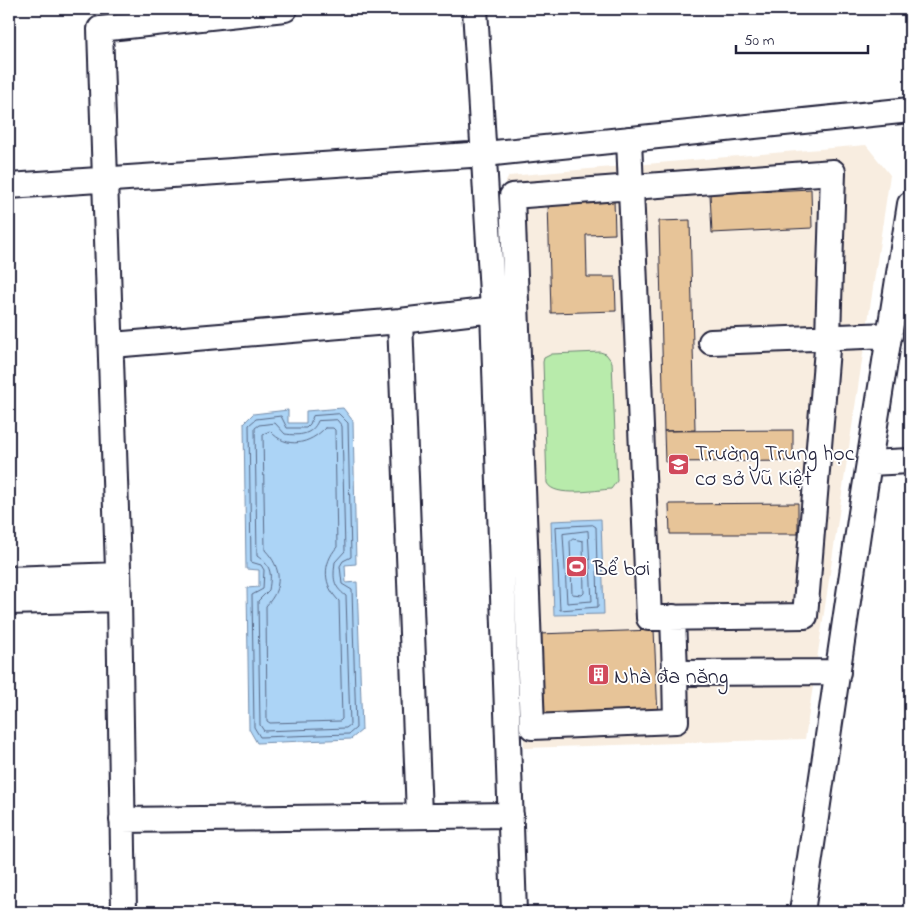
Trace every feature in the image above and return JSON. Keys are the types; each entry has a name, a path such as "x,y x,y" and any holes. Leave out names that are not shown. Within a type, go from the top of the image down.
{"street":[{"path":"124,912 119,599 100,29 285,9"},
{"path":"475,9 493,310 514,912"},
{"path":"9,186 484,154 910,110"},
{"path":"629,139 631,189 649,618 806,616 828,337 833,172 631,189 512,196 532,727 676,721 673,618"},
{"path":"802,912 910,204"},
{"path":"112,345 493,310"},
{"path":"400,320 419,815"},
{"path":"711,342 890,335"},
{"path":"869,463 910,461"},
{"path":"9,579 118,575"},
{"path":"9,602 119,599"},
{"path":"675,673 838,672"},
{"path":"122,820 511,815"}],"shaded area":[{"name":"Trường Trung học cơ sở Vũ Kiệt","path":"866,145 890,175 805,739 524,748 501,191 509,176"}],"green space":[{"path":"600,352 606,354 612,362 617,481 611,489 566,492 551,488 547,483 544,358 552,354"}],"water":[{"path":"343,408 353,421 356,564 345,565 346,583 357,582 362,730 351,739 257,743 249,729 247,588 259,587 259,570 246,569 244,423 253,414 288,410 288,423 306,423 306,411"},
{"name":"Bể bơi","path":"601,519 604,614 554,615 551,521"}],"building":[{"path":"811,189 812,228 712,233 710,194"},
{"path":"614,199 615,234 586,235 587,277 615,277 616,311 551,313 548,201"},
{"path":"690,220 695,430 664,431 659,221"},
{"path":"793,430 793,461 665,462 664,431"},
{"path":"798,503 798,534 670,534 669,504"},
{"name":"Nhà đa năng","path":"654,630 658,716 541,720 538,634"}],"place":[{"name":"Trường Trung học cơ sở Vũ Kiệt","path":"679,465"},
{"name":"Bể bơi","path":"577,567"},
{"name":"Nhà đa năng","path":"598,675"}]}
